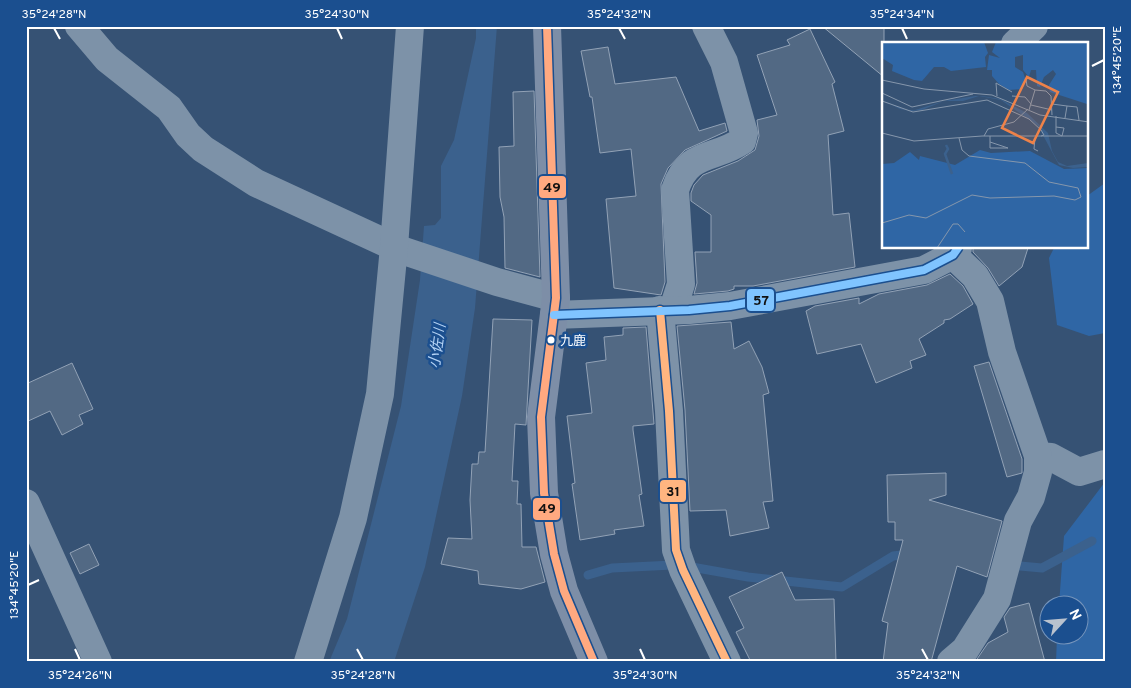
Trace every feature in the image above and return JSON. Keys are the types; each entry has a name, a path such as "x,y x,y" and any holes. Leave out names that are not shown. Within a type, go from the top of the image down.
{"main road":[{"path":"547,26 555,307 541,417 544,493 554,554 562,582 594,662"}],"street":[{"path":"79,26 107,59 169,108 188,135 203,149 256,183 397,248 497,282 555,307 689,310 730,306 914,272 938,264 956,251 975,276 990,301 1002,352 1038,456 1038,472 1031,497 1018,521 997,599 965,650 951,662"},
{"path":"308,662 354,518 380,394 397,248 410,26"},
{"path":"706,26 724,62 744,133 742,141 732,148 698,158 679,176 675,190 681,284 666,310 669,411 676,550 683,570 727,662"},
{"path":"1017,42 1034,26"},
{"path":"1038,456 1051,456 1079,472 1105,464"},
{"path":"26,503 98,662"}],"shaded area":[{"path":"1105,183 1105,333 1089,336 1057,325 1049,258 1054,249 1088,249 1088,195"},
{"path":"1105,482 1105,662 1056,662 1057,646 1088,646 1088,596 1060,596 1064,536"}],"water":[{"name":"小佐川","path":"476,26 497,26 475,308 462,396 425,567 394,662 329,662 347,619 401,406 420,280 424,226 435,225 441,218 441,166 454,140 476,38"}],"building":[{"path":"822,26 884,26 882,75"},
{"path":"810,29 835,82 832,84 844,131 828,135 833,215 849,213 855,267 753,286 734,286 734,289 728,291 694,294 697,283 695,252 711,252 711,215 691,201 694,185 703,175 738,161 755,150 759,136 757,120 777,115 757,55 790,45 787,40"},
{"path":"608,47 615,84 676,77 699,131 725,123 727,131 685,150 668,168 661,184 665,282 661,295 614,288 606,199 636,196 631,149 600,153 592,97 590,97 581,51"},
{"path":"534,91 540,277 505,268 504,217 500,197 499,147 514,146 513,92"},
{"path":"973,249 1028,249 1022,267 999,286 988,268 973,252"},
{"path":"950,274 963,286 973,304 950,319 944,320 944,323 919,339 926,355 910,361 912,368 876,383 861,344 817,354 806,311 815,306 859,298 859,304 879,294 927,285"},
{"path":"493,319 532,320 526,425 515,424 512,481 518,481 517,504 521,504 522,547 536,547 545,582 521,589 479,584 478,571 441,564 448,538 472,539 470,500 472,464 478,464 479,452 485,452"},
{"path":"731,322 734,349 749,341 762,367 769,393 763,395 773,501 763,502 769,528 730,536 726,510 690,511 685,410 677,326"},
{"path":"646,327 654,424 633,426 642,494 639,495 644,526 614,530 615,534 580,540 572,484 575,483 567,416 592,413 586,363 606,360 604,337 623,335 623,328"},
{"path":"989,362 1022,459 1022,473 1007,477 974,366"},
{"path":"72,363 93,409 79,415 83,424 62,435 50,411 26,422 26,384"},
{"path":"946,473 946,495 929,500 1002,521 987,577 957,566 931,662 883,662 888,623 882,621 903,540 895,540 895,522 888,522 887,475"},
{"path":"89,544 99,565 80,574 70,553"},
{"path":"782,572 795,600 834,599 836,662 751,662 736,632 744,628 729,597"},
{"path":"1029,603 1038,636 1038,646 1041,646 1045,662 975,662 988,643 1008,632 1004,617 1010,608"}],"waterway":[{"path":"1020,566 1042,568 1092,541"},
{"path":"686,566 748,577 842,587 893,556 910,554"},
{"path":"588,575 612,568 673,565"}],"transit line":[{"name":"49","path":"547,26 556,298 541,417 544,493 554,554 564,591 594,662"},
{"name":"57","path":"554,315 689,310 730,306 924,270 953,255 957,249"},
{"name":"31","path":"660,310 669,411 676,550 683,570 727,662"}],"place":[{"name":"九鹿","path":"551,340"}]}
